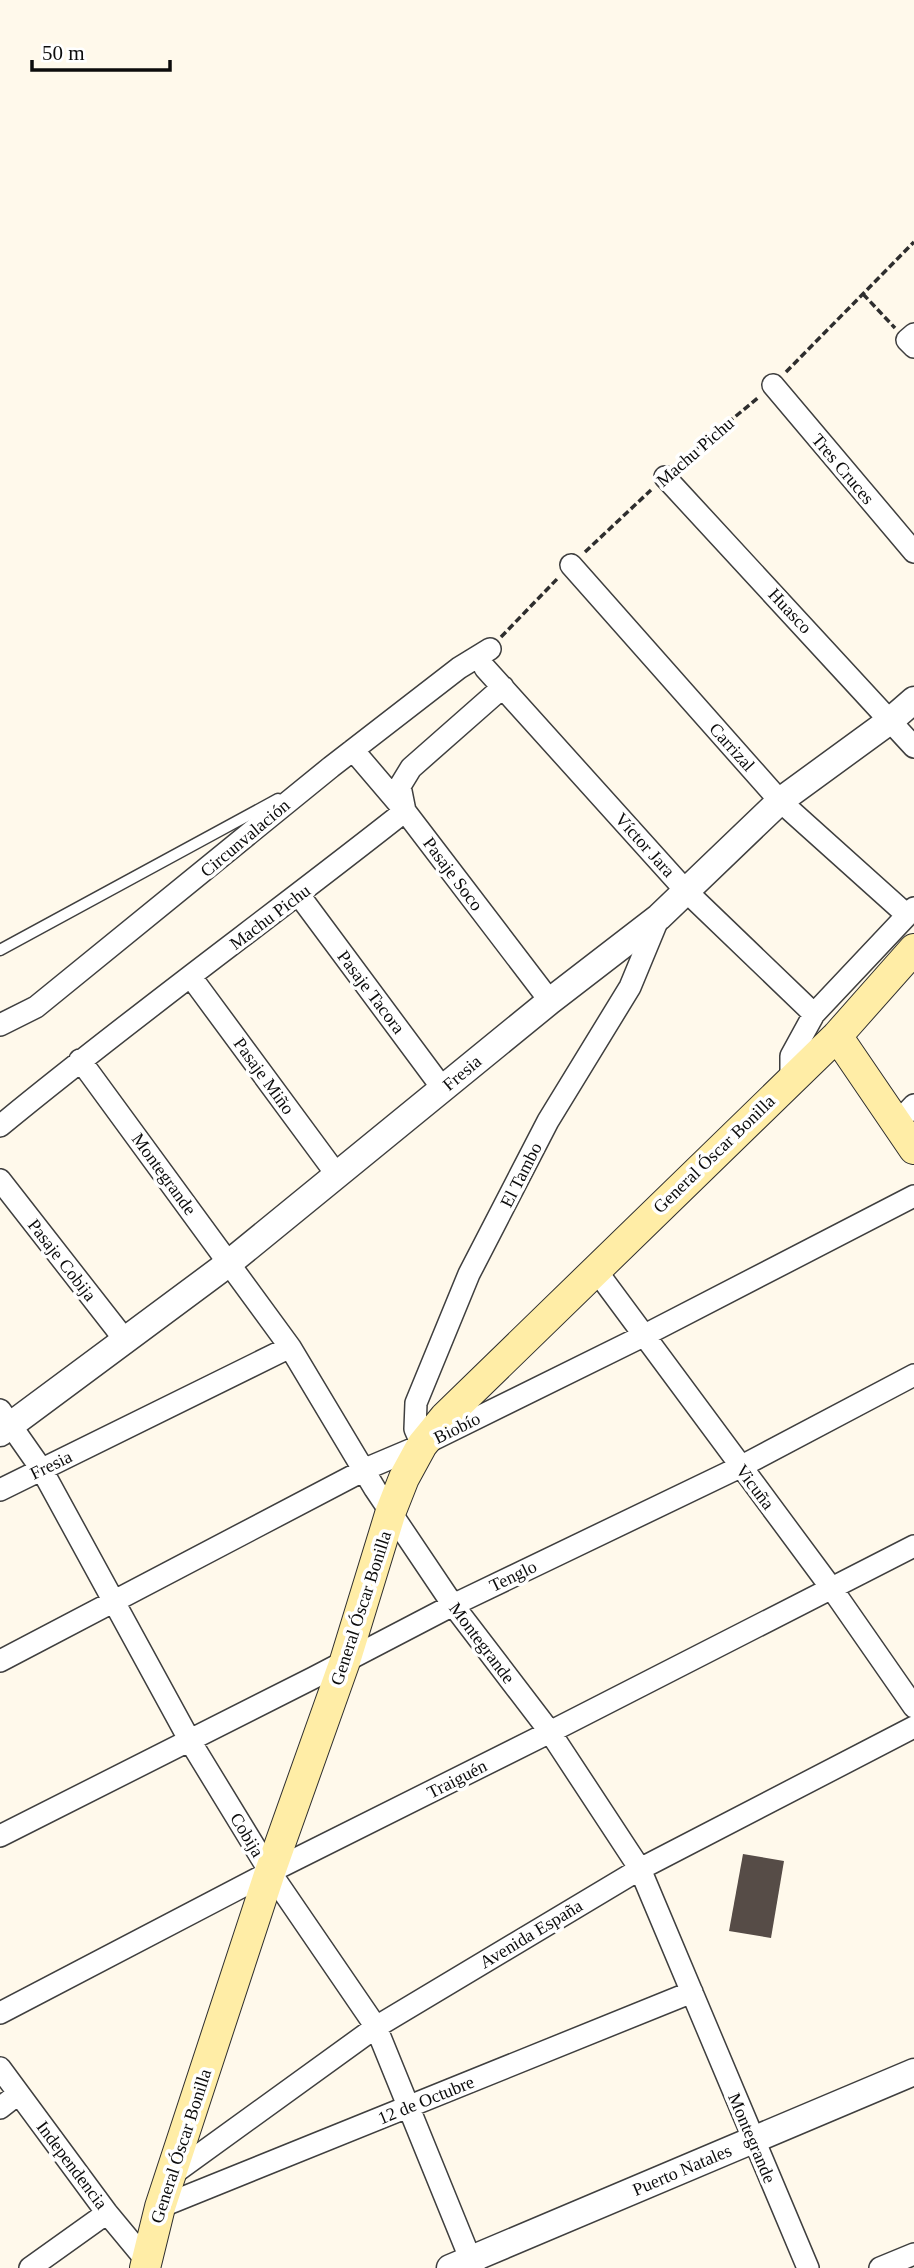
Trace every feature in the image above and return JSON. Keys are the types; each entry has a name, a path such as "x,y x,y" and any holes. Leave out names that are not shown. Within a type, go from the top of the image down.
{"main road":[{"name":"General Óscar Bonilla","path":"145,2264 170,2176 270,1872 345,1661 391,1511 404,1478 422,1445 445,1417 595,1269 837,1036 914,948"},
{"path":"837,1036 905,1114 914,1149"}],"street":[{"name":"Tres Cruces","path":"773,385 914,552"},
{"name":"Huasco","path":"665,477 914,747"},
{"name":"Carrizal","path":"571,565 780,801 911,911"},
{"name":"Víctor Jara","path":"487,658 503,687 686,891 814,1014"},
{"name":"Circunvalación","path":"0,1025 36,1007 318,778 459,668 487,658"},
{"path":"405,811 400,786 411,768 503,687"},
{"name":"Fresia","path":"4,1423 125,1340 229,1263 550,1001 659,917 780,801 914,701"},
{"name":"Pasaje Soco","path":"353,750 405,811 550,1001"},
{"name":"Machu Pichu","path":"0,1126 80,1060 299,895 405,811"},
{"name":"Pasaje Tacora","path":"299,895 443,1089"},
{"name":"General Óscar Bonilla","path":"791,1080 791,1056 814,1014 911,911"},
{"name":"El Tambo","path":"422,1445 415,1429 416,1404 469,1274 548,1121 630,987 659,917"},
{"name":"Pasaje Miño","path":"191,977 337,1175"},
{"name":"Montegrande","path":"80,1060 290,1347 364,1471 453,1605 550,1732 640,1869 808,2268"},
{"name":"Pasaje Cobija","path":"0,1180 125,1340"},
{"name":"Biobío","path":"0,1661 364,1471 643,1336 914,1196"},
{"name":"Vicuña","path":"595,1269 832,1589 914,1707"},
{"name":"Fresia","path":"0,1490 290,1347"},
{"name":"Tenglo","path":"0,1836 453,1605 740,1468 914,1375"},
{"name":"Cobija","path":"4,1423 42,1470 190,1741 270,1872 376,2027 409,2108 465,2265"},
{"name":"Traiguén","path":"0,2013 270,1872 914,1546"},
{"name":"Avenida España","path":"170,2176 376,2027 640,1869 914,1727"},
{"name":"12 de Octubre","path":"160,2207 692,1992"},
{"name":"Independencia","path":"0,2068 145,2264"},
{"name":"Puerto Natales","path":"465,2265 914,2072"},
{"path":"0,2108 18,2094"},
{"path":"30,2268 107,2213"},
{"path":"880,2268 914,2254"}],"lane":[{"path":"0,950 318,778"}],"path":[{"name":"Machu Pichu","path":"487,658 571,565 685,457 773,385 914,242"},
{"path":"863,294 912,340"}],"building":[{"path":"743,1854 784,1861 771,1938 729,1931"}]}
